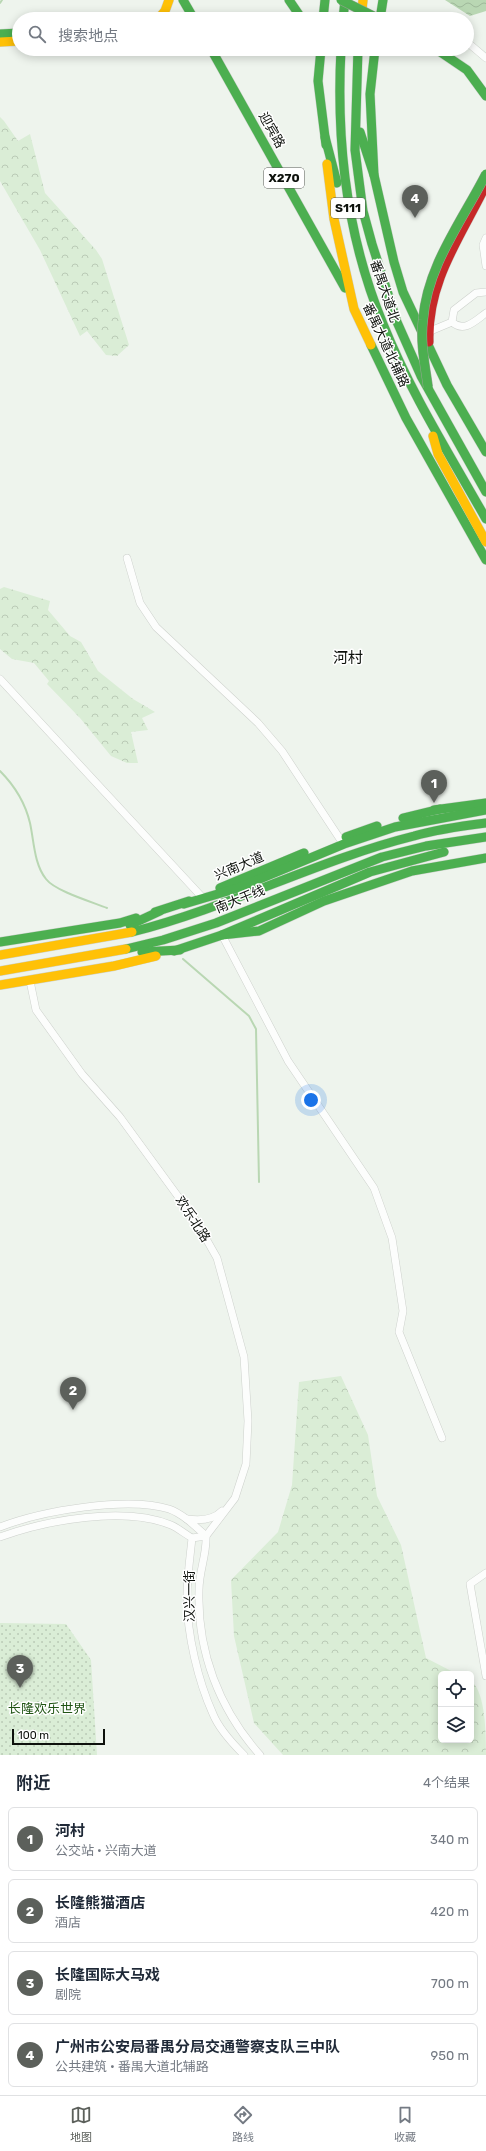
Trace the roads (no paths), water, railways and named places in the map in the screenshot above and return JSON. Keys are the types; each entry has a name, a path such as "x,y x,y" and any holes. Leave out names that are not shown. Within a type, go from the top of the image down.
{"main road":[{"path":"164,12 169,0"},
{"path":"183,0 190,12"},
{"path":"289,0 297,12"},
{"path":"324,12 325,0"},
{"path":"341,0 366,12"},
{"path":"344,12 345,0"},
{"path":"362,12 363,0"},
{"path":"381,12 383,0"},
{"path":"0,34 12,33"},
{"path":"0,42 12,41"},
{"name":"迎宾路","path":"215,56 340,278 354,309"},
{"path":"316,56 318,81"},
{"name":"番禺大道北辅路","path":"320,56 318,81 334,219 354,309 406,418 486,560"},
{"name":"番禺大道北","path":"341,56 339,133 347,203 357,249 374,303 385,331 427,412 486,519"},
{"name":"番禺大道北","path":"358,56 355,150 360,188 372,244 397,322 428,387 486,492"},
{"path":"374,56 370,94 374,175 384,225 403,292 447,385 486,452"},
{"path":"447,56 467,70 486,96"},
{"path":"357,104 362,143 374,175"},
{"path":"325,136 344,212 357,249"},
{"path":"428,387 422,344 424,309 437,266 486,174"},
{"path":"430,349 428,332 430,308 439,279 486,185"},
{"path":"427,412 438,454 486,542"},
{"name":"兴南大道","path":"0,942 120,923 184,904 360,831 434,810 486,804"},
{"path":"184,904 238,888 314,856 395,827 425,820 486,810"},
{"name":"南大干线","path":"0,955 103,937 210,910 320,866 411,836 486,823"},
{"name":"南大干线","path":"0,971 104,955 179,936 216,923 381,858 421,847 486,837"},
{"path":"0,985 114,966 180,950 222,935 328,888 400,863 425,856 486,845"},
{"path":"222,935 259,931 324,901 404,874 446,864 486,858"},
{"path":"103,937 160,911"},
{"path":"104,955 180,950"}],"street":[{"path":"474,48 486,58"},
{"path":"486,238 483,245 486,266"},
{"path":"452,322 454,310 476,293 486,292"},
{"path":"452,322 456,326 463,327 486,313"},
{"path":"428,332 452,322"},
{"path":"127,558 140,603 156,627 258,723 282,751 340,839"},
{"path":"0,679 201,896"},
{"path":"222,935 288,1061 374,1188 392,1238 403,1311 399,1332 442,1438"},
{"name":"欢乐北路","path":"30,981 36,1010 82,1074 120,1117 196,1221 217,1258 244,1357 248,1421 246,1464 234,1498"},
{"path":"187,1519 197,1520 217,1516 234,1498"},
{"path":"0,1537 52,1523 83,1518 134,1516 171,1525 192,1538 206,1536 234,1498"},
{"path":"0,1527 82,1506 143,1504 170,1509 187,1519 206,1536"},
{"name":"汉兴一街","path":"206,1536 207,1545 200,1574 199,1591 206,1657 224,1704 234,1721 260,1755"},
{"name":"汉兴一街","path":"192,1538 187,1599 189,1625 196,1661 213,1714 231,1742 244,1755"},
{"path":"486,1573 470,1584 486,1676"}],"water":[{"path":"445,0 486,0 486,11 474,15 474,12 464,12"}],"waterway":[{"path":"0,771 15,789 25,808 30,823 39,866 46,879 57,888 65,892 107,908"},
{"path":"183,959 249,1016 256,1029 259,1182"}],"place":[{"name":"广州市公安局番禺分局交通警察支队三中队","path":"415,218"},
{"name":"河村","path":"434,803"},
{"name":"长隆熊猫酒店","path":"73,1410"},
{"name":"长隆国际大马戏","path":"20,1688"}],"district":[{"name":"河村","path":"348,658"}],"park label":[{"name":"长隆欢乐世界","path":"47,1708"}]}
